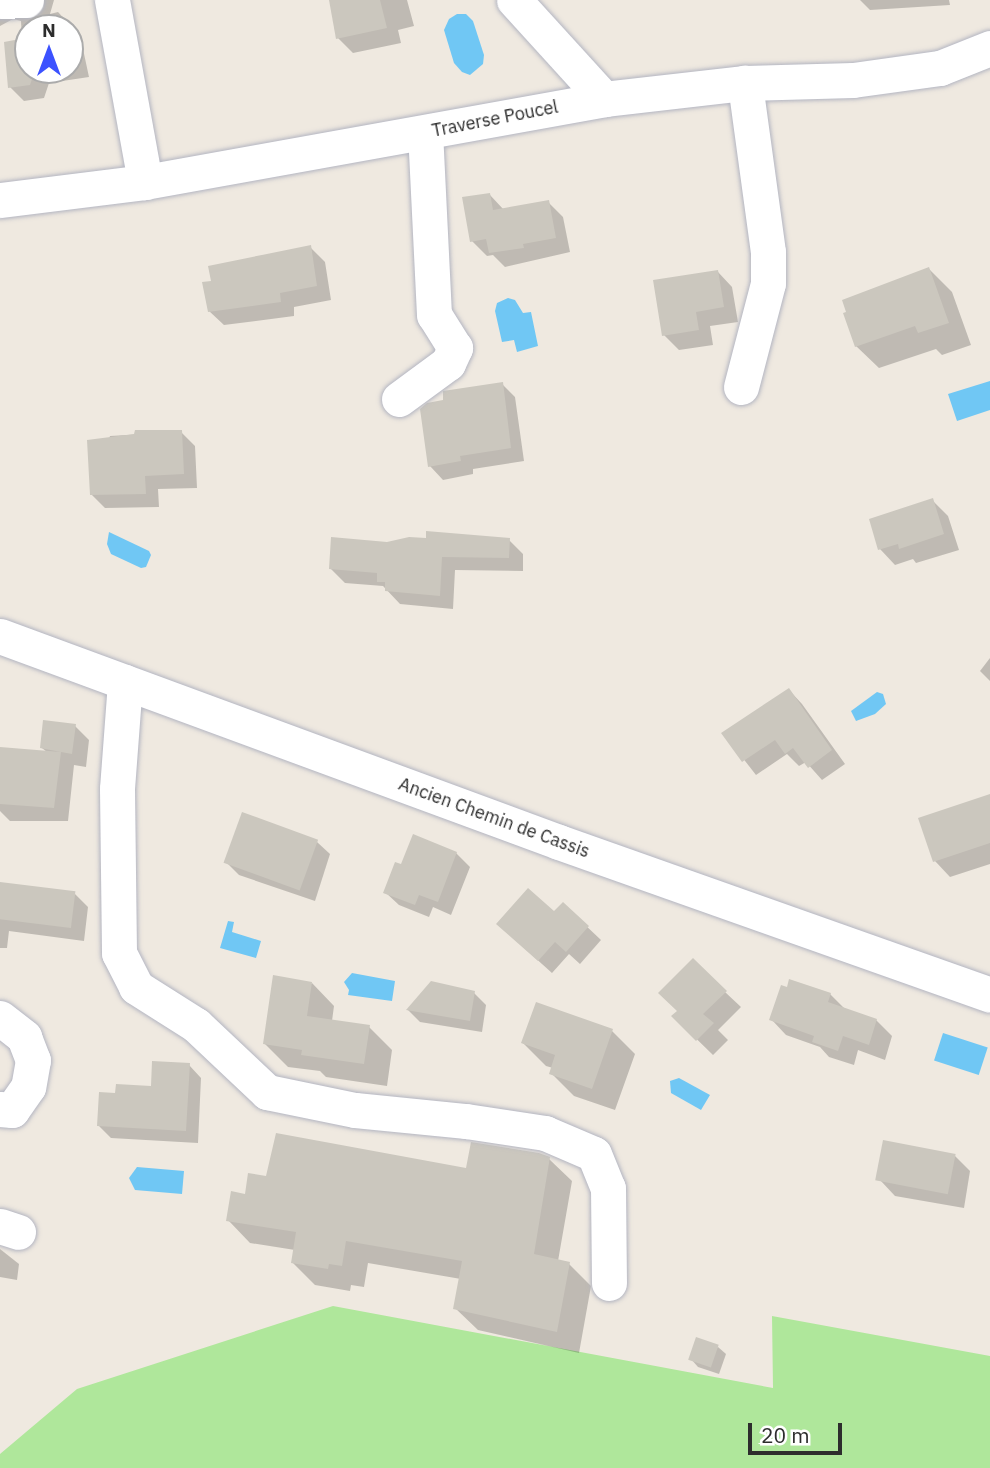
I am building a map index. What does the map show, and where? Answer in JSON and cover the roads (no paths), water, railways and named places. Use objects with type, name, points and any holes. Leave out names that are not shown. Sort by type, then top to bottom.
[{"type":"street","points":[[0,1],[26,0]]},
{"type":"street","points":[[112,0],[145,182]]},
{"type":"street","points":[[514,0],[604,99]]},
{"type":"street","name":"Traverse Poucel","points":[[0,201],[145,182],[604,99],[745,83],[866,79],[940,68],[990,48]]},
{"type":"street","points":[[741,387],[768,283],[768,252],[745,83]]},
{"type":"street","points":[[399,399],[448,363],[455,348],[435,315],[425,133]]},
{"type":"street","name":"Ancien Chemin de Cassis","points":[[0,636],[559,842],[990,995]]},
{"type":"street","points":[[125,682],[117,789],[119,953],[136,987],[196,1025],[267,1093],[355,1110],[466,1121],[545,1133],[594,1154],[608,1188],[609,1283]]},
{"type":"street","points":[[0,1018],[24,1037],[33,1060],[27,1087],[12,1110],[0,1109]]},
{"type":"water","points":[[457,14],[466,14],[473,21],[484,55],[483,64],[470,75],[462,72],[454,63],[444,30],[449,19]]},
{"type":"water","points":[[508,298],[515,300],[523,313],[531,312],[538,346],[517,352],[514,340],[502,342],[495,311],[497,303]]},
{"type":"water","points":[[990,381],[990,410],[957,421],[948,394]]},
{"type":"water","points":[[109,532],[149,551],[151,555],[146,567],[141,568],[111,554],[107,544]]},
{"type":"water","points":[[877,692],[883,694],[886,704],[875,714],[856,721],[851,711]]},
{"type":"water","points":[[228,921],[234,922],[232,932],[261,941],[256,958],[220,948]]},
{"type":"water","points":[[352,973],[395,981],[392,1001],[348,995],[349,990],[344,982]]},
{"type":"water","points":[[943,1033],[988,1048],[979,1075],[934,1061]]},
{"type":"water","points":[[679,1078],[710,1095],[701,1110],[671,1093],[670,1081]]},
{"type":"water","points":[[137,1167],[184,1171],[182,1194],[135,1190],[129,1178]]}]
